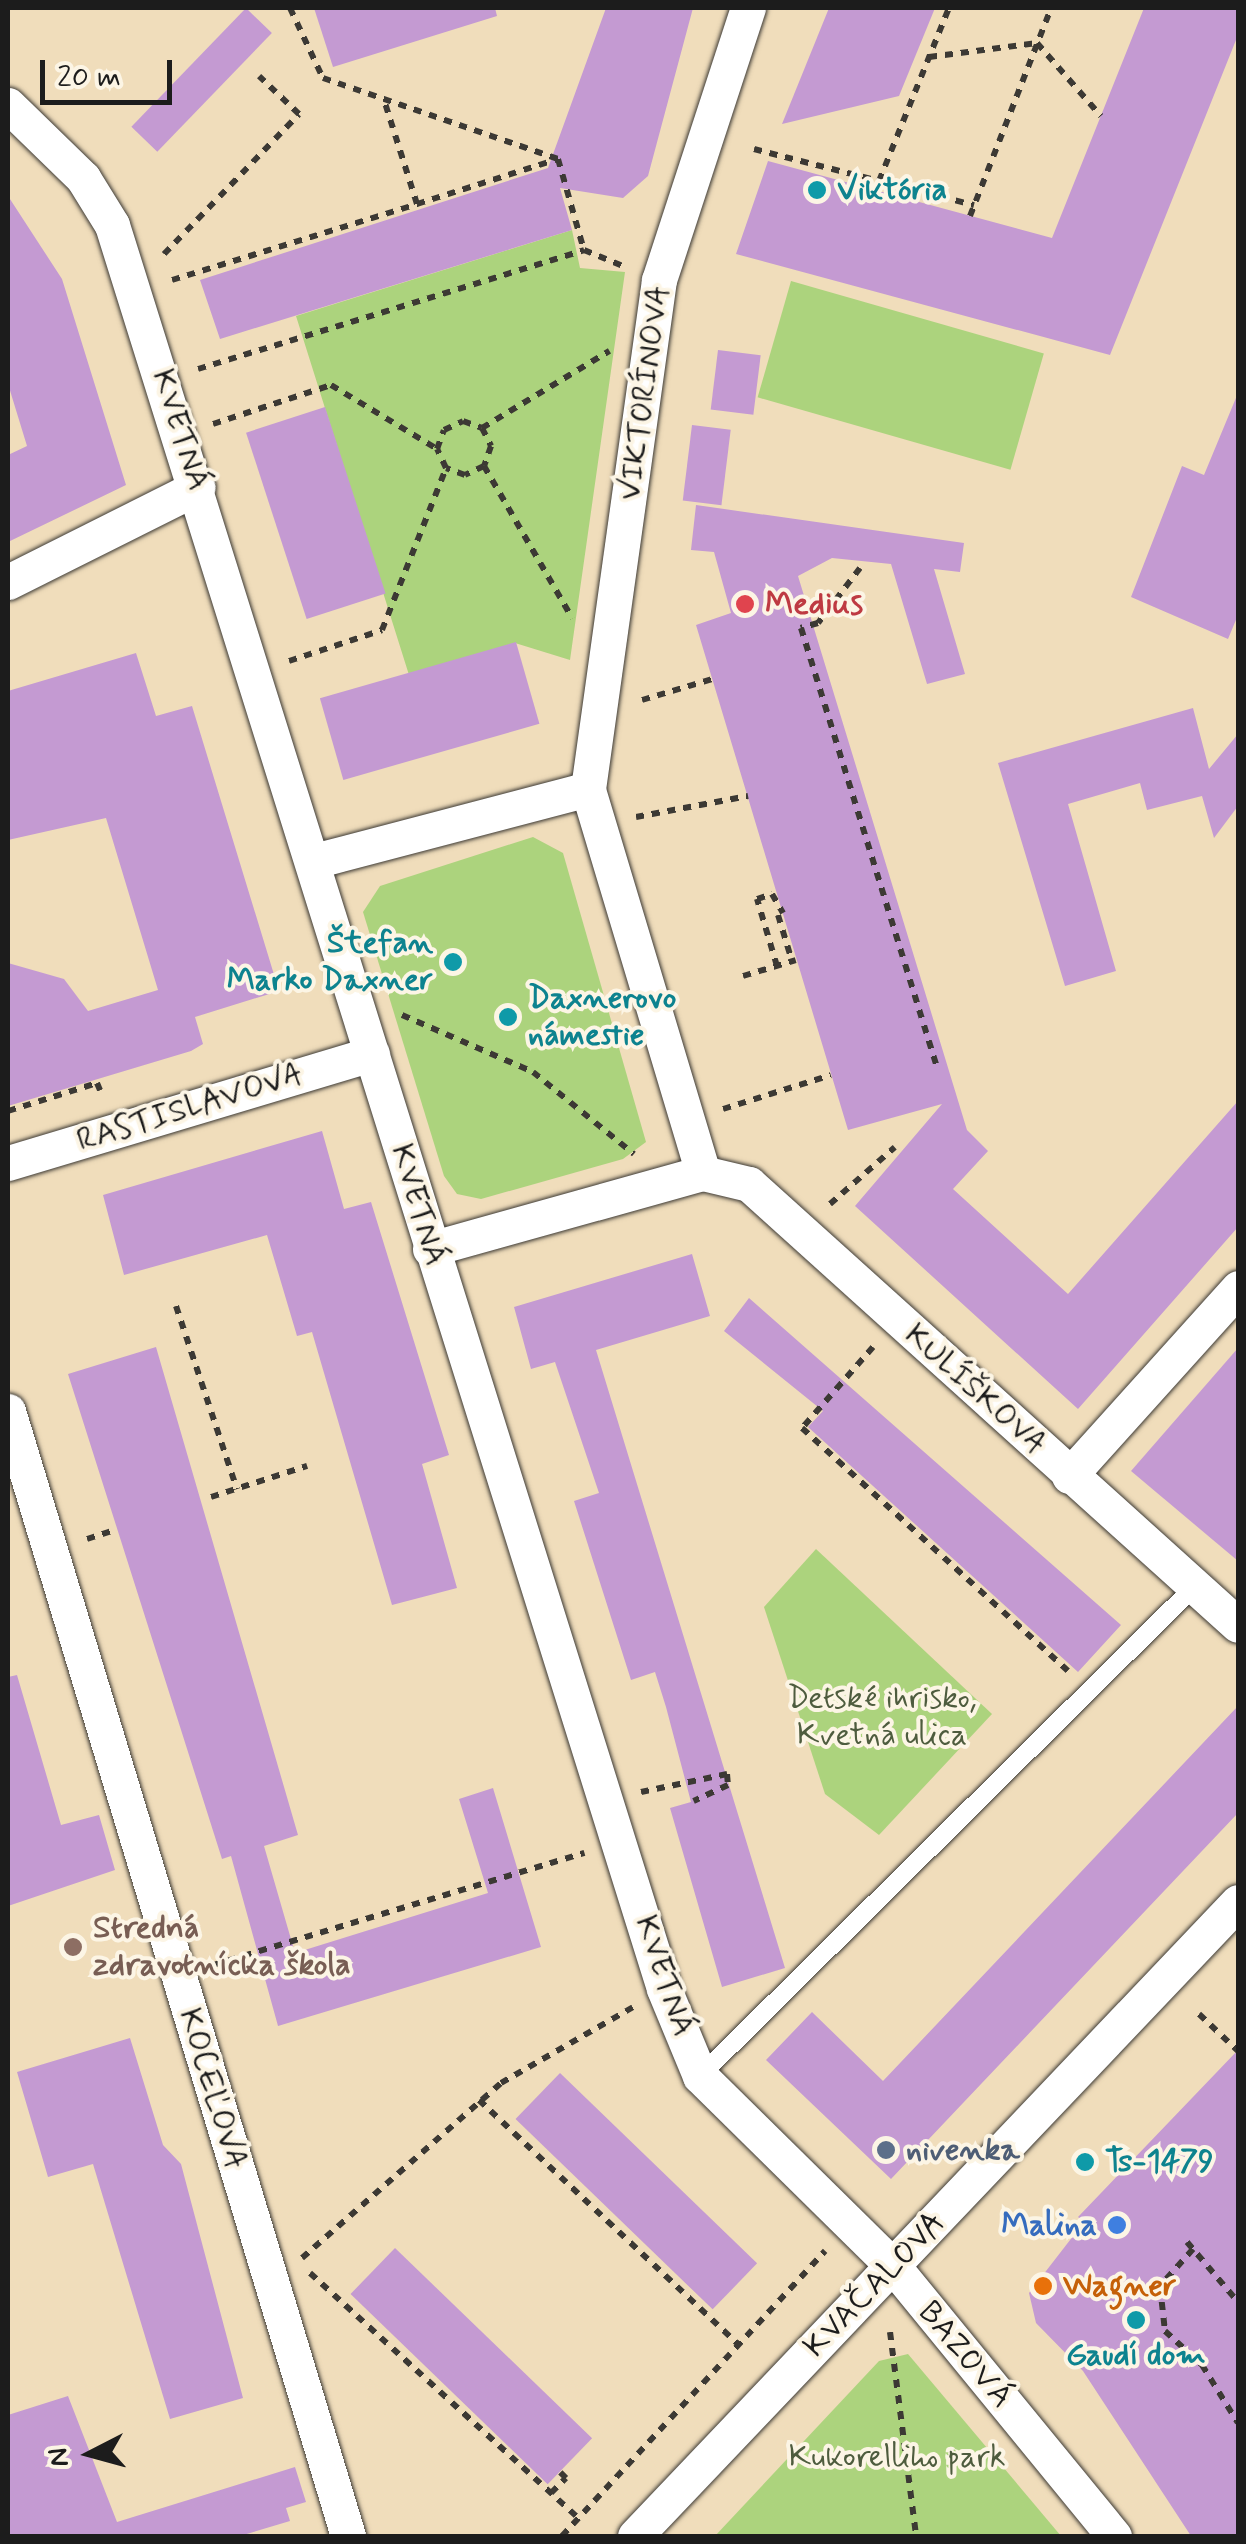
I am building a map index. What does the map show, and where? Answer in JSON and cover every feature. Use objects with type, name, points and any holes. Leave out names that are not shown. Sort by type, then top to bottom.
[{"type":"street","name":"VIKTORÍNOVA","points":[[588,789],[659,280],[748,8]]},
{"type":"street","name":"KVETNÁ","points":[[8,105],[98,198],[164,380],[430,1248],[664,1989],[700,2076],[892,2266]]},
{"type":"street","points":[[8,582],[198,487]]},
{"type":"street","points":[[314,862],[588,789],[703,1172],[430,1248]]},
{"type":"street","name":"RASTISLAVOVA","points":[[8,1163],[372,1054]]},
{"type":"street","name":"KULÍŠKOVA","points":[[703,1172],[748,1184],[1238,1625]]},
{"type":"street","points":[[1069,1476],[1238,1288]]},
{"type":"street","name":"KOCEĽOVA","points":[[8,1411],[348,2536]]},
{"type":"street","name":"KVAČALOVA","points":[[635,2536],[1238,1902]]},
{"type":"street","name":"BAZOVÁ","points":[[892,2266],[1114,2536]]},
{"type":"lane","points":[[700,2076],[1195,1586]]},
{"type":"path","points":[[290,8],[323,78],[558,159]]},
{"type":"path","points":[[879,181],[949,8]]},
{"type":"path","points":[[970,216],[1051,8]]},
{"type":"path","points":[[929,56],[1037,43]]},
{"type":"path","points":[[1037,43],[1100,116]]},
{"type":"path","points":[[164,254],[299,114],[259,76]]},
{"type":"path","points":[[384,102],[417,204]]},
{"type":"path","points":[[754,150],[974,205]]},
{"type":"path","points":[[172,280],[558,159]]},
{"type":"path","points":[[558,159],[584,250]]},
{"type":"path","points":[[164,380],[584,250],[659,280]]},
{"type":"path","points":[[482,428],[652,326]]},
{"type":"path","points":[[180,433],[332,385],[437,449],[446,468],[466,475],[484,466],[491,446],[482,428],[463,421],[444,430],[437,449]]},
{"type":"path","points":[[484,466],[606,675]]},
{"type":"path","points":[[255,672],[382,630],[446,468]]},
{"type":"path","points":[[860,568],[818,622],[801,628],[936,1066]]},
{"type":"path","points":[[642,700],[712,679]]},
{"type":"path","points":[[624,820],[748,796]]},
{"type":"path","points":[[743,976],[777,966],[794,960],[772,894],[757,899],[777,966]]},
{"type":"path","points":[[382,1008],[534,1072],[642,1160]]},
{"type":"path","points":[[724,1108],[831,1075]]},
{"type":"path","points":[[8,1111],[97,1084],[100,1090]]},
{"type":"path","points":[[830,1204],[895,1148]]},
{"type":"path","points":[[176,1306],[237,1489]]},
{"type":"path","points":[[877,1343],[802,1428],[1089,1690]]},
{"type":"path","points":[[211,1497],[306,1466]]},
{"type":"path","points":[[76,1543],[114,1530]]},
{"type":"path","points":[[630,1795],[726,1774],[728,1785],[694,1801]]},
{"type":"path","points":[[207,1968],[590,1851]]},
{"type":"path","points":[[578,2518],[297,2262],[479,2100],[664,1989]]},
{"type":"path","points":[[1199,2014],[1238,2051]]},
{"type":"path","points":[[479,2100],[739,2345]]},
{"type":"path","points":[[562,2536],[850,2224]]},
{"type":"path","points":[[1187,2242],[1238,2302]]},
{"type":"path","points":[[1193,2249],[1160,2286],[1164,2331],[1202,2365],[1238,2423]]},
{"type":"path","points":[[890,2332],[916,2536]]},
{"type":"path","points":[[551,2493],[566,2478],[560,2472]]},
{"type":"green space","points":[[572,230],[580,268],[625,272],[570,660],[515,643],[409,675],[296,316]]},
{"type":"green space","points":[[791,281],[1044,353],[1010,470],[758,397]]},
{"type":"green space","points":[[533,837],[563,853],[646,1142],[623,1159],[481,1199],[457,1194],[444,1176],[363,912],[380,886]]},
{"type":"green space","name":"Detské ihrisko, Kvetná ulica","points":[[816,1549],[992,1714],[879,1835],[825,1794],[764,1607]]},
{"type":"green space","name":"Kukorelliho park","points":[[908,2354],[1061,2536],[715,2536],[879,2361]]},
{"type":"building","points":[[246,8],[272,33],[157,152],[131,127]]},
{"type":"building","points":[[314,8],[495,8],[497,16],[333,67]]},
{"type":"building","points":[[606,8],[693,8],[648,176],[623,198],[560,188],[572,230],[220,339],[200,280],[548,168]]},
{"type":"building","name":"Viktória","points":[[829,8],[935,8],[899,96],[782,124]]},
{"type":"building","name":"Viktória","points":[[1144,8],[1238,8],[1238,35],[1110,355],[736,254],[768,161],[1052,238]]},
{"type":"building","points":[[8,196],[62,279],[126,485],[8,542],[8,455],[27,446],[8,384]]},
{"type":"building","points":[[718,350],[761,355],[753,415],[711,410]]},
{"type":"building","points":[[1238,393],[1238,615],[1228,639],[1131,597],[1182,466],[1204,475]]},
{"type":"building","points":[[325,407],[386,593],[307,619],[246,433]]},
{"type":"building","points":[[692,425],[731,430],[721,505],[683,500]]},
{"type":"building","points":[[696,505],[964,543],[960,572],[934,569],[965,674],[927,684],[891,564],[832,558],[798,576],[967,1130],[988,1151],[953,1189],[1068,1294],[1238,1101],[1238,1227],[1078,1409],[855,1206],[942,1104],[848,1130],[696,625],[731,613],[714,552],[691,550]]},
{"type":"building","points":[[516,642],[539,724],[343,780],[320,698]]},
{"type":"building","points":[[136,653],[156,716],[192,706],[279,991],[195,1017],[203,1044],[191,1051],[8,1106],[8,963],[64,979],[88,1011],[158,990],[106,818],[8,840],[8,691]]},
{"type":"building","points":[[1193,708],[1209,769],[1238,734],[1238,806],[1214,838],[1202,796],[1147,810],[1140,783],[1068,804],[1116,971],[1065,986],[998,763]]},
{"type":"building","points":[[322,1131],[344,1209],[371,1202],[449,1455],[422,1464],[457,1588],[392,1605],[312,1332],[297,1336],[267,1235],[124,1275],[103,1195]]},
{"type":"building","points":[[692,1254],[710,1316],[596,1350],[785,1968],[722,1987],[670,1808],[691,1802],[666,1707],[655,1672],[631,1680],[574,1501],[599,1493],[555,1362],[531,1369],[514,1307]]},
{"type":"building","points":[[749,1298],[1121,1625],[1078,1672],[808,1427],[823,1411],[724,1331]]},
{"type":"building","points":[[156,1347],[298,1835],[264,1846],[295,1953],[488,1893],[459,1799],[493,1788],[541,1947],[278,2026],[231,1856],[222,1859],[68,1374]]},
{"type":"building","points":[[1238,1348],[1238,1561],[1131,1471]]},
{"type":"building","points":[[17,1675],[61,1825],[99,1815],[115,1870],[8,1906],[8,1677]]},
{"type":"building","points":[[1238,1706],[1238,1813],[891,2179],[766,2060],[812,2012],[883,2081]]},
{"type":"building","points":[[130,2038],[163,2145],[181,2164],[243,2398],[170,2419],[93,2164],[48,2177],[17,2072]]},
{"type":"building","name":"Gaudí dom","points":[[1238,2050],[1238,2536],[1191,2536],[1083,2371],[1036,2323],[1029,2293],[1084,2222],[1078,2217]]},
{"type":"building","points":[[560,2073],[757,2263],[713,2309],[516,2119]]},
{"type":"building","points":[[395,2248],[592,2438],[548,2484],[351,2294]]},
{"type":"building","points":[[68,2396],[117,2522],[295,2467],[306,2502],[286,2508],[290,2521],[240,2536],[8,2536],[8,2415]]},
{"type":"place","name":"Viktória","points":[[817,190]]},
{"type":"place","name":"Medius","points":[[745,604]]},
{"type":"place","name":"Štefan Marko Daxner","points":[[453,962]]},
{"type":"place","name":"Daxnerovo námestie","points":[[508,1017]]},
{"type":"place","name":"Stredná zdravotnícka škola","points":[[73,1947]]},
{"type":"place","name":"nivenka","points":[[886,2150]]},
{"type":"place","name":"Ts-1479","points":[[1085,2162]]},
{"type":"place","name":"Malina","points":[[1117,2225]]},
{"type":"place","name":"Wagner","points":[[1043,2286]]},
{"type":"place","name":"Gaudí dom","points":[[1136,2320]]}]
